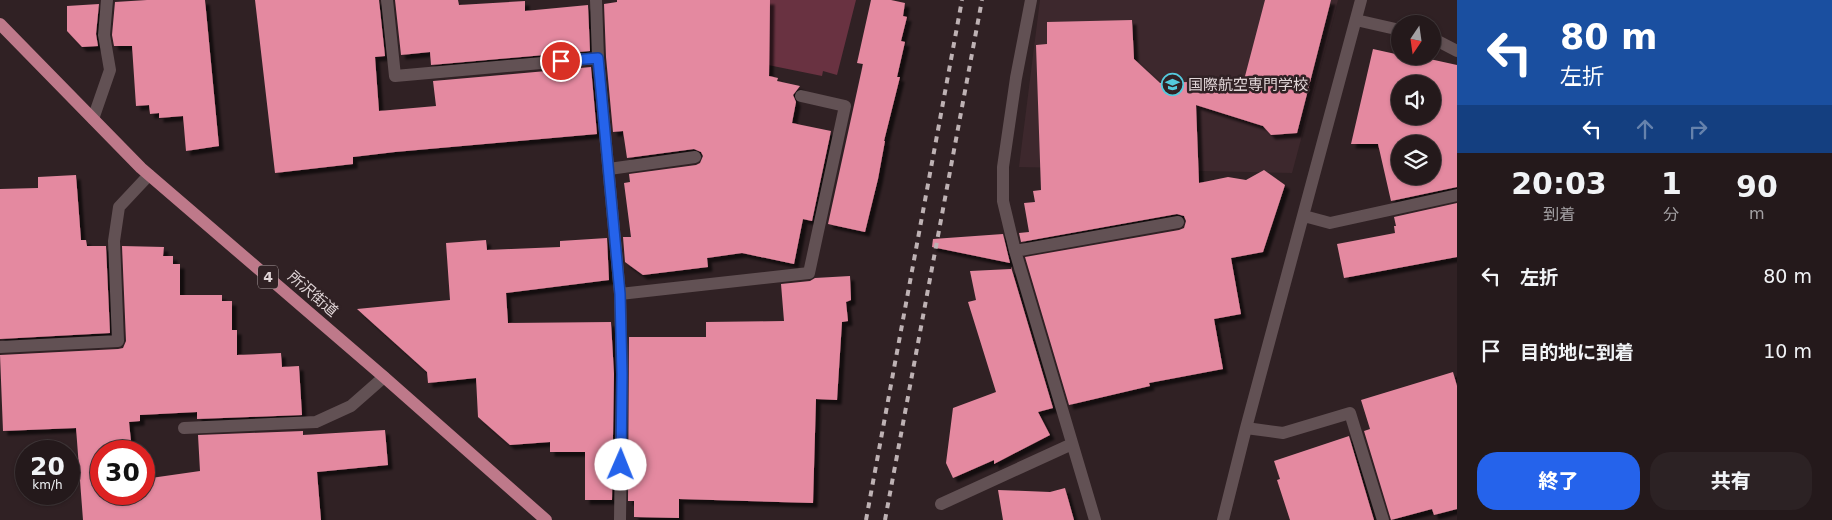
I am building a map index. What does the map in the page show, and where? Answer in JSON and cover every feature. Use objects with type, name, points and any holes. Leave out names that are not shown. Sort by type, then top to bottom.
[{"type":"main road","name":"所沢街道","points":[[0,24],[149,175],[384,377],[546,520]]},
{"type":"street","points":[[93,119],[110,70],[104,35],[107,0]]},
{"type":"street","points":[[387,0],[396,76],[598,58]]},
{"type":"street","points":[[596,0],[598,58],[620,294],[622,374],[620,520]]},
{"type":"street","points":[[1031,0],[1016,78],[1003,167],[1004,201],[1015,251],[1095,520]]},
{"type":"street","points":[[1223,520],[1361,0]]},
{"type":"street","points":[[1356,20],[1391,28]]},
{"type":"street","points":[[1441,43],[1457,51]]},
{"type":"street","points":[[620,294],[809,273],[845,106],[801,96]]},
{"type":"street","points":[[608,169],[695,157]]},
{"type":"street","points":[[0,347],[118,341],[114,241],[119,207],[149,175]]},
{"type":"street","points":[[1304,216],[1330,223],[1457,195]]},
{"type":"street","points":[[1015,251],[1178,222]]},
{"type":"street","points":[[184,428],[316,422],[350,406],[384,377]]},
{"type":"street","points":[[1246,428],[1283,433],[1350,413],[1383,520]]},
{"type":"street","points":[[940,504],[1072,444]]},
{"type":"shaded area","points":[[770,0],[856,0],[837,75],[823,71],[822,76],[748,61]]},
{"type":"shaded area","name":"国際航空専門学校","points":[[1040,0],[1338,0],[1292,173],[1019,167]]},
{"type":"building","points":[[205,0],[219,146],[186,151],[183,116],[159,118],[159,113],[150,114],[149,105],[136,106],[132,46],[114,46],[112,35],[115,2]]},
{"type":"building","points":[[255,0],[379,0],[385,56],[375,57],[379,111],[436,106],[433,81],[591,67],[597,134],[353,157],[353,164],[275,173]]},
{"type":"building","points":[[395,0],[458,0],[459,5],[525,1],[525,11],[588,5],[590,51],[431,65],[430,52],[401,55]]},
{"type":"building","points":[[617,0],[770,0],[769,76],[778,78],[777,81],[800,86],[793,95],[796,102],[792,123],[831,131],[812,221],[803,219],[794,264],[742,253],[707,258],[708,267],[643,275],[625,262],[623,237],[631,237],[624,183],[630,182],[629,174],[696,165],[700,163],[703,156],[701,152],[694,149],[627,158],[623,131],[613,132],[606,57],[604,4],[617,2]]},
{"type":"building","points":[[871,0],[891,0],[905,3],[903,16],[907,17],[901,41],[905,42],[897,77],[900,77],[884,141],[878,179],[865,232],[828,224],[863,64],[857,63]]},
{"type":"building","points":[[1265,0],[1331,0],[1297,133],[1271,135],[1263,126],[1196,105],[1199,183],[1228,177],[1246,180],[1264,170],[1285,185],[1263,252],[1231,258],[1241,314],[1214,319],[1223,369],[1149,383],[1150,386],[1069,405],[1025,257],[1179,230],[1184,228],[1186,221],[1184,216],[1177,214],[1021,242],[1019,233],[1029,232],[1024,203],[1035,202],[1033,191],[1041,190],[1036,45],[1047,44],[1047,22],[1132,20],[1134,59],[1160,83],[1244,80]]},
{"type":"building","points":[[99,4],[96,34],[98,46],[82,47],[67,31],[67,6]]},
{"type":"building","points":[[1373,49],[1391,53],[1391,65],[1441,65],[1441,61],[1457,65],[1457,187],[1391,201],[1378,144],[1351,144]]},
{"type":"building","points":[[76,175],[81,240],[86,240],[87,246],[106,246],[110,333],[0,339],[0,189],[38,188],[38,177]]},
{"type":"building","points":[[1457,203],[1457,257],[1344,278],[1337,244],[1395,233],[1394,217]]},
{"type":"building","points":[[1003,234],[1010,263],[932,247],[933,239]]},
{"type":"building","points":[[607,238],[609,280],[506,293],[508,323],[611,322],[614,374],[612,500],[585,500],[585,452],[550,452],[550,442],[510,445],[478,417],[476,378],[428,383],[427,372],[357,309],[450,300],[446,243],[486,240],[487,250],[560,247],[560,241]]},
{"type":"building","points":[[122,246],[164,247],[163,256],[173,256],[173,264],[180,264],[180,295],[222,295],[222,301],[232,301],[232,330],[237,330],[237,355],[281,353],[282,367],[299,366],[302,415],[197,419],[197,412],[140,415],[140,421],[129,422],[131,440],[90,440],[90,505],[155,505],[155,477],[200,471],[198,435],[303,431],[303,435],[385,430],[388,465],[317,472],[321,520],[83,520],[80,481],[80,440],[77,440],[76,428],[3,431],[0,355],[118,349],[123,348],[126,341]]},
{"type":"building","points":[[1011,267],[1053,408],[1038,412],[1050,435],[994,464],[994,460],[953,478],[946,463],[953,408],[996,392],[968,302],[976,300],[970,271],[1011,269]]},
{"type":"building","points":[[850,276],[851,300],[846,302],[848,321],[842,322],[837,400],[816,399],[813,503],[679,499],[679,518],[634,517],[634,501],[628,501],[629,337],[706,337],[706,322],[784,321],[781,284],[810,281],[815,278]]},
{"type":"building","points":[[1453,372],[1457,386],[1457,509],[1434,515],[1432,509],[1391,520],[1364,431],[1370,429],[1361,400]]},
{"type":"building","points":[[1349,436],[1374,520],[1290,520],[1277,480],[1280,479],[1274,461]]},
{"type":"building","points":[[1065,488],[1074,520],[1003,520],[998,490],[1050,492]]},
{"type":"railway","points":[[866,520],[962,0]]},
{"type":"railway","points":[[885,520],[982,0]]},
{"type":"place","name":"国際航空専門学校","points":[[1172,85]]},
{"type":"route","points":[[561,61],[598,58],[620,294],[622,374],[621,465]]}]
